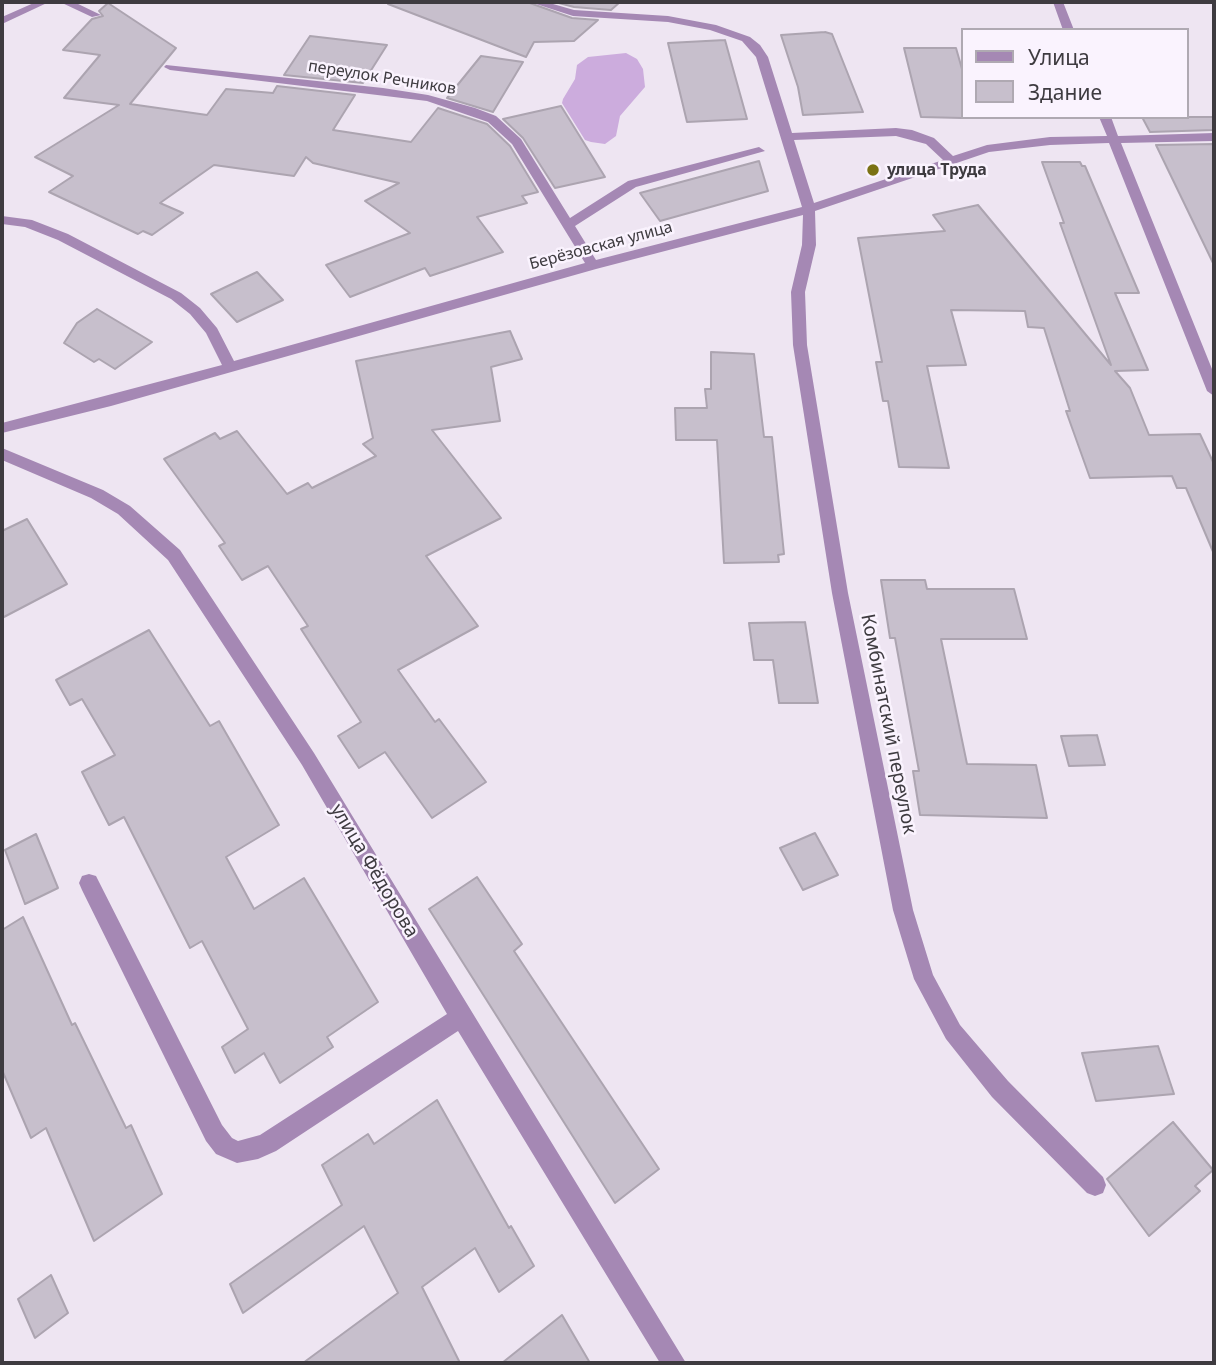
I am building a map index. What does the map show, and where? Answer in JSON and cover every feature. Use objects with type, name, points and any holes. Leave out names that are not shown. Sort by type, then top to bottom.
[{"type":"street","points":[[2,21],[44,2]]},
{"type":"street","points":[[65,2],[96,15]]},
{"type":"street","name":"Комбинатский переулок","points":[[535,2],[573,13],[667,19],[735,33],[756,47],[762,57],[809,209],[809,245],[798,292],[800,345],[840,593],[903,910],[925,979],[953,1032],[1000,1089],[1095,1185]]},
{"type":"street","points":[[1058,2],[1068,28]]},
{"type":"street","name":"переулок Речников","points":[[170,67],[383,91],[440,101],[492,119],[517,142],[593,265]]},
{"type":"street","points":[[1106,119],[1214,391]]},
{"type":"street","points":[[785,138],[896,132],[912,134],[930,141],[950,160]]},
{"type":"street","name":"Берёзовская улица","points":[[2,428],[111,401],[593,265],[809,209],[950,160],[1013,144],[1214,137]]},
{"type":"street","points":[[568,225],[632,184],[759,151]]},
{"type":"street","points":[[2,220],[27,223],[63,237],[176,296],[195,311],[212,331],[230,367]]},
{"type":"street","name":"улица Фёдорова","points":[[2,454],[97,494],[124,510],[174,555],[308,759],[461,1017],[674,1363]]},
{"type":"street","points":[[89,883],[214,1133],[224,1146],[237,1152],[250,1151],[268,1143],[461,1017]]},
{"type":"shaded area","points":[[626,53],[637,59],[643,69],[645,87],[620,116],[616,136],[605,144],[585,140],[562,103],[575,79],[577,65],[588,57]]},
{"type":"building","points":[[527,2],[572,18],[598,20],[574,41],[534,42],[526,57],[388,4]]},
{"type":"building","points":[[555,2],[620,2],[611,10],[574,7]]},
{"type":"building","points":[[108,3],[176,48],[130,104],[207,115],[226,89],[273,93],[277,86],[355,95],[333,130],[411,142],[438,108],[487,124],[510,146],[538,192],[522,196],[527,203],[477,217],[503,252],[430,276],[425,268],[350,297],[326,265],[410,233],[365,201],[399,183],[313,163],[306,157],[294,176],[214,165],[160,203],[183,213],[152,235],[143,231],[138,234],[49,192],[73,176],[35,157],[119,105],[64,98],[100,55],[63,50],[92,19],[103,16],[99,11]]},
{"type":"building","points":[[825,32],[832,34],[863,112],[803,115],[798,87],[781,35]]},
{"type":"building","points":[[310,36],[387,45],[363,83],[284,75]]},
{"type":"building","points":[[725,40],[747,119],[687,122],[668,43]]},
{"type":"building","points":[[904,48],[956,48],[960,62],[960,118],[921,117]]},
{"type":"building","points":[[481,56],[523,62],[493,112],[447,98]]},
{"type":"building","points":[[561,106],[605,177],[555,188],[523,138],[503,119]]},
{"type":"building","points":[[1214,117],[1214,130],[1150,132],[1143,119]]},
{"type":"building","points":[[1214,144],[1214,265],[1156,145]]},
{"type":"building","points":[[759,161],[768,191],[660,221],[640,193]]},
{"type":"building","points":[[1042,162],[1080,162],[1085,166],[1139,293],[1115,293],[1148,370],[1115,371],[1130,388],[1149,435],[1200,434],[1214,464],[1214,554],[1186,488],[1177,488],[1172,476],[1090,478],[1066,411],[1070,411],[1044,328],[1028,327],[1025,311],[951,310],[966,365],[927,366],[949,468],[899,467],[888,401],[883,401],[876,362],[882,362],[858,238],[945,231],[933,215],[978,205],[1111,365],[1060,223],[1064,223]]},
{"type":"building","points":[[257,272],[283,300],[237,322],[211,294]]},
{"type":"building","points":[[97,309],[152,342],[115,369],[99,359],[94,362],[64,343],[77,323]]},
{"type":"building","points":[[510,331],[522,359],[491,367],[500,421],[432,430],[501,518],[426,556],[478,626],[398,670],[435,722],[439,719],[486,782],[432,818],[385,752],[359,768],[338,736],[361,722],[301,629],[308,626],[268,566],[242,580],[219,546],[225,543],[164,459],[215,433],[220,439],[237,431],[287,494],[308,483],[312,488],[376,456],[363,444],[373,438],[356,361]]},
{"type":"building","points":[[711,352],[754,354],[764,437],[772,437],[784,554],[778,555],[779,562],[724,563],[717,440],[676,440],[675,408],[707,408],[705,389],[711,389]]},
{"type":"building","points":[[27,519],[67,584],[2,618],[2,531]]},
{"type":"building","points":[[881,580],[925,580],[927,589],[1014,589],[1027,639],[941,639],[967,764],[1036,765],[1047,818],[920,815],[913,771],[919,771],[895,638],[890,638]]},
{"type":"building","points":[[805,622],[818,703],[779,703],[773,660],[754,660],[749,623]]},
{"type":"building","points":[[149,630],[210,726],[219,721],[279,825],[226,857],[254,909],[304,878],[378,1002],[327,1037],[333,1047],[280,1083],[264,1053],[235,1073],[222,1047],[248,1029],[202,941],[190,948],[124,817],[109,825],[82,772],[115,755],[82,699],[70,705],[56,680]]},
{"type":"building","points":[[1097,735],[1105,765],[1069,766],[1061,736]]},
{"type":"building","points":[[815,833],[838,875],[803,890],[780,848]]},
{"type":"building","points":[[36,834],[58,888],[25,904],[5,850]]},
{"type":"building","points":[[477,877],[522,944],[514,951],[659,1169],[615,1203],[429,909]]},
{"type":"building","points":[[23,917],[72,1025],[75,1023],[126,1128],[131,1125],[162,1194],[94,1241],[46,1128],[31,1138],[2,1070],[2,930]]},
{"type":"building","points":[[1158,1046],[1174,1094],[1096,1101],[1082,1053]]},
{"type":"building","points":[[437,1100],[509,1228],[511,1226],[534,1266],[499,1292],[475,1248],[422,1287],[460,1363],[303,1363],[398,1293],[364,1226],[243,1313],[230,1284],[342,1205],[322,1165],[368,1134],[374,1144]]},
{"type":"building","points":[[1173,1122],[1213,1170],[1195,1186],[1200,1191],[1149,1236],[1107,1179]]},
{"type":"building","points":[[51,1275],[68,1313],[35,1338],[18,1299]]},
{"type":"building","points":[[562,1315],[590,1363],[502,1363]]},
{"type":"place","name":"улица Труда","points":[[873,170]]}]
